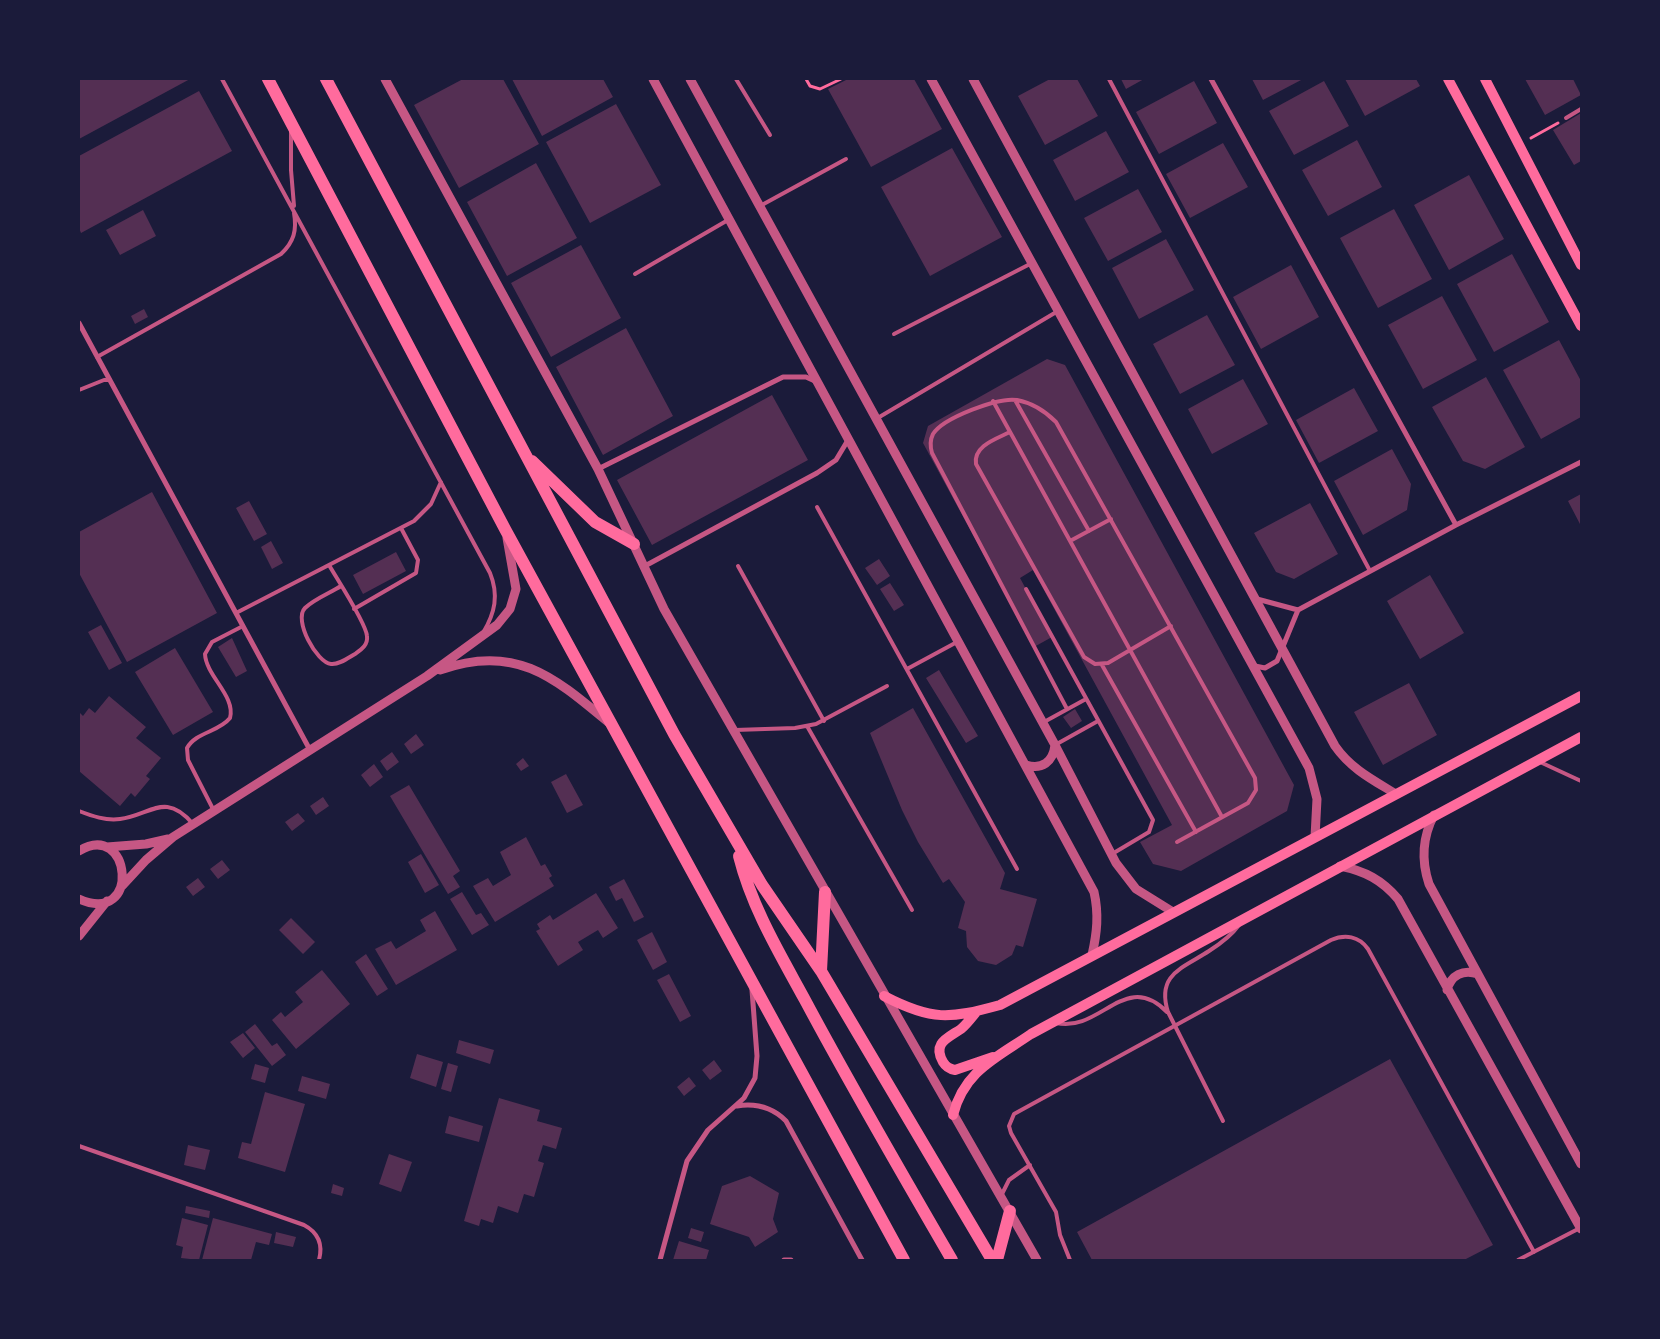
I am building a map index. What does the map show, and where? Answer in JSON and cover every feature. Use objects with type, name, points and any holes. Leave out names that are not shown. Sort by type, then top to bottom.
[{"type":"main road","points":[[268,79],[505,528],[617,730],[904,1260]]},
{"type":"main road","points":[[326,79],[523,453],[674,734],[762,886],[821,971],[992,1260]]},
{"type":"main road","points":[[1448,79],[1581,326]]},
{"type":"main road","points":[[1486,79],[1581,265]]},
{"type":"main road","points":[[523,453],[595,522],[634,544]]},
{"type":"main road","points":[[884,996],[911,1010],[944,1017],[977,1012],[1000,1005],[1581,696]]},
{"type":"main road","points":[[953,1116],[964,1085],[973,1075],[1051,1022],[1581,737]]},
{"type":"main road","points":[[736,842],[750,891],[760,915],[832,1051],[952,1260]]},
{"type":"main road","points":[[821,971],[825,892]]},
{"type":"main road","points":[[977,1012],[961,1029],[943,1040],[939,1050],[942,1061],[949,1069],[962,1069],[999,1056]]},
{"type":"main road","points":[[997,1260],[1010,1212]]},
{"type":"street","points":[[385,79],[598,469],[664,609],[884,996],[1037,1260]]},
{"type":"street","points":[[653,79],[1094,892],[1098,910],[1092,955]]},
{"type":"street","points":[[931,79],[1302,753],[1315,783],[1317,799],[1315,837]]},
{"type":"street","points":[[973,79],[1344,758],[1357,770],[1396,794]]},
{"type":"street","points":[[1211,79],[1456,525]]},
{"type":"street","points":[[693,80],[1125,877],[1136,889],[1173,912]]},
{"type":"street","points":[[79,323],[310,750]]},
{"type":"street","points":[[598,469],[783,377],[806,377],[817,382]]},
{"type":"street","points":[[643,567],[817,473],[836,460],[848,439]]},
{"type":"street","points":[[1252,665],[1265,668],[1272,666],[1281,656],[1298,610],[1456,525],[1580,462]]},
{"type":"street","points":[[79,936],[108,900],[146,860],[173,837],[427,676],[505,618],[514,600],[515,578],[505,528]]},
{"type":"street","points":[[1257,599],[1298,610]]},
{"type":"street","points":[[427,676],[442,669],[475,662],[492,661],[520,665],[560,682],[617,730]]},
{"type":"street","points":[[1026,765],[1032,767],[1046,764],[1051,759],[1055,745]]},
{"type":"street","points":[[1435,814],[1429,825],[1424,849],[1429,884],[1581,1164]]},
{"type":"street","points":[[81,849],[146,844],[173,837]]},
{"type":"street","points":[[104,847],[119,859],[123,868],[122,886]]},
{"type":"street","points":[[1340,866],[1356,869],[1371,875],[1391,892],[1581,1228]]},
{"type":"street","points":[[79,899],[98,904],[108,900]]},
{"type":"street","points":[[1447,990],[1449,983],[1458,974],[1465,971],[1478,974]]},
{"type":"street","points":[[660,1260],[688,1160],[708,1130],[736,1106],[750,1089],[757,1068],[752,982]]},
{"type":"street","points":[[736,1106],[763,1106],[786,1121],[862,1260]]},
{"type":"street","points":[[784,1260],[791,1260]]},
{"type":"lane","points":[[222,79],[493,580],[495,605],[490,620],[479,638]]},
{"type":"lane","points":[[736,79],[770,135]]},
{"type":"lane","points":[[1109,79],[1370,572]]},
{"type":"lane","points":[[1566,118],[1581,109]]},
{"type":"lane","points":[[97,357],[281,254],[287,248],[295,233],[291,170],[292,124]]},
{"type":"lane","points":[[760,206],[846,159]]},
{"type":"lane","points":[[635,274],[730,219]]},
{"type":"lane","points":[[894,334],[1032,263]]},
{"type":"lane","points":[[876,419],[1058,311]]},
{"type":"lane","points":[[79,390],[104,380],[110,380]]},
{"type":"lane","points":[[1015,400],[1089,531]]},
{"type":"lane","points":[[1067,709],[932,453],[931,439],[937,429],[993,401],[1015,400],[1038,407],[1056,422],[1255,778],[1256,790],[1251,799],[1177,842]]},
{"type":"lane","points":[[993,401],[1222,817]]},
{"type":"lane","points":[[1010,432],[981,448],[977,452],[976,464],[1080,650],[1090,662],[1102,665],[1171,626]]},
{"type":"lane","points":[[236,613],[401,528],[423,514],[431,504],[441,482]]},
{"type":"lane","points":[[817,508],[1017,869]]},
{"type":"lane","points":[[1070,541],[1111,519]]},
{"type":"lane","points":[[354,608],[412,576],[418,570],[418,560],[401,528]]},
{"type":"lane","points":[[329,565],[354,608],[366,632],[367,642],[361,650],[339,663],[328,664],[320,658],[301,625],[300,617],[305,608],[341,586]]},
{"type":"lane","points":[[738,566],[824,721]]},
{"type":"lane","points":[[1026,589],[1153,820],[1149,832],[1112,854]]},
{"type":"lane","points":[[214,811],[188,760],[187,748],[194,740],[222,725],[230,718],[231,708],[207,663],[205,654],[212,642],[243,626]]},
{"type":"lane","points":[[907,669],[957,642]]},
{"type":"lane","points":[[1102,665],[1196,832]]},
{"type":"lane","points":[[733,730],[807,726],[824,721],[887,686]]},
{"type":"lane","points":[[1042,723],[1086,699]]},
{"type":"lane","points":[[1055,745],[1098,721]]},
{"type":"lane","points":[[807,726],[912,910]]},
{"type":"lane","points":[[1538,761],[1581,780]]},
{"type":"lane","points":[[79,811],[99,818],[119,819],[130,817],[151,808],[164,807],[181,812],[194,824]]},
{"type":"lane","points":[[1223,1121],[1168,1012],[1164,994],[1170,978],[1181,967],[1222,942],[1247,916]]},
{"type":"lane","points":[[1070,1260],[1060,1235],[1056,1212],[1011,1132],[1009,1126],[1014,1114],[1331,940],[1345,936],[1364,943],[1534,1252]]},
{"type":"lane","points":[[1051,1022],[1077,1023],[1125,998],[1134,996],[1153,999],[1168,1012]]},
{"type":"lane","points":[[79,1146],[310,1228],[321,1243],[319,1260]]},
{"type":"lane","points":[[1001,1196],[1010,1180],[1030,1165]]},
{"type":"lane","points":[[1518,1260],[1581,1228]]},
{"type":"path","points":[[806,79],[810,86],[820,89],[841,79]]},
{"type":"path","points":[[1519,145],[1566,118]]},
{"type":"building","points":[[79,79],[190,79],[79,139]]},
{"type":"building","points":[[463,79],[503,79],[539,144],[459,188],[414,105]]},
{"type":"building","points":[[512,79],[603,79],[613,97],[542,136]]},
{"type":"building","points":[[848,79],[914,79],[942,129],[871,167],[828,89]]},
{"type":"building","points":[[1050,79],[1077,79],[1098,116],[1045,145],[1018,96]]},
{"type":"building","points":[[1121,79],[1144,79],[1126,89]]},
{"type":"building","points":[[1252,79],[1303,79],[1263,100]]},
{"type":"building","points":[[1345,79],[1416,79],[1420,86],[1365,116]]},
{"type":"building","points":[[1525,79],[1573,79],[1581,95],[1545,115]]},
{"type":"building","points":[[1194,81],[1217,123],[1159,154],[1136,112]]},
{"type":"building","points":[[1324,81],[1349,126],[1294,155],[1269,111]]},
{"type":"building","points":[[199,91],[232,151],[81,233],[79,228],[79,156]]},
{"type":"building","points":[[616,104],[661,185],[590,223],[546,142]]},
{"type":"building","points":[[1581,113],[1581,161],[1574,165],[1553,130]]},
{"type":"building","points":[[1106,131],[1129,172],[1075,201],[1053,160]]},
{"type":"building","points":[[1357,140],[1382,187],[1328,216],[1302,170]]},
{"type":"building","points":[[1223,143],[1248,187],[1190,218],[1166,174]]},
{"type":"building","points":[[952,148],[1002,237],[930,276],[881,187]]},
{"type":"building","points":[[536,163],[577,238],[507,276],[467,202]]},
{"type":"building","points":[[1469,175],[1504,239],[1449,270],[1414,205]]},
{"type":"building","points":[[1138,189],[1162,232],[1108,261],[1084,218]]},
{"type":"building","points":[[1394,209],[1432,279],[1378,308],[1340,238]]},
{"type":"building","points":[[143,210],[156,236],[120,255],[106,230]]},
{"type":"building","points":[[1166,239],[1194,290],[1139,319],[1112,268]]},
{"type":"building","points":[[581,245],[621,318],[551,357],[511,283]]},
{"type":"building","points":[[1512,254],[1549,322],[1494,352],[1457,284]]},
{"type":"building","points":[[1291,265],[1319,317],[1261,349],[1233,297]]},
{"type":"building","points":[[1442,296],[1477,360],[1423,389],[1388,325]]},
{"type":"building","points":[[144,309],[148,317],[135,324],[131,316]]},
{"type":"building","points":[[1207,315],[1235,365],[1180,394],[1153,344]]},
{"type":"building","points":[[626,328],[673,416],[603,455],[556,367]]},
{"type":"building","points":[[1559,340],[1581,381],[1581,417],[1541,439],[1503,370]]},
{"type":"building","points":[[1047,359],[1065,365],[1294,785],[1287,811],[1181,871],[1153,864],[1140,842],[1172,825],[1033,570],[1020,578],[1052,637],[1034,647],[923,443],[928,426]]},
{"type":"building","points":[[1486,377],[1525,447],[1485,469],[1463,461],[1432,407]]},
{"type":"building","points":[[1243,379],[1268,424],[1212,454],[1188,409]]},
{"type":"building","points":[[1354,388],[1378,431],[1319,463],[1296,420]]},
{"type":"building","points":[[772,395],[808,460],[652,545],[617,480]]},
{"type":"building","points":[[1392,449],[1411,484],[1407,510],[1363,535],[1334,481]]},
{"type":"building","points":[[152,492],[217,613],[127,662],[79,573],[79,532]]},
{"type":"building","points":[[1581,494],[1581,526],[1568,501]]},
{"type":"building","points":[[249,501],[267,534],[254,541],[236,508]]},
{"type":"building","points":[[1310,503],[1338,554],[1294,579],[1276,572],[1254,533]]},
{"type":"building","points":[[271,541],[283,563],[272,569],[261,547]]},
{"type":"building","points":[[396,552],[406,571],[363,594],[353,575]]},
{"type":"building","points":[[879,559],[890,576],[877,585],[865,568]]},
{"type":"building","points":[[1430,575],[1464,633],[1420,659],[1387,601]]},
{"type":"building","points":[[890,583],[904,605],[894,611],[880,589]]},
{"type":"building","points":[[101,625],[122,663],[109,670],[88,632]]},
{"type":"building","points":[[232,638],[247,671],[236,677],[218,647]]},
{"type":"building","points":[[175,648],[213,712],[173,735],[135,672]]},
{"type":"building","points":[[939,670],[978,736],[966,743],[926,678]]},
{"type":"building","points":[[1409,683],[1437,735],[1383,765],[1354,712]]},
{"type":"building","points":[[109,696],[146,727],[136,738],[161,758],[146,776],[150,779],[135,797],[131,793],[120,806],[79,771],[79,712],[83,716],[89,708],[95,713]]},
{"type":"building","points":[[913,708],[1005,873],[1000,889],[1037,899],[1023,947],[1016,945],[1012,955],[996,965],[978,961],[967,947],[966,931],[958,928],[965,902],[949,879],[943,883],[918,842],[902,810],[870,733]]},
{"type":"building","points":[[1075,709],[1082,721],[1071,728],[1063,717]]},
{"type":"building","points":[[416,734],[424,745],[411,754],[404,744]]},
{"type":"building","points":[[392,752],[399,762],[387,771],[380,761]]},
{"type":"building","points":[[523,758],[529,766],[521,771],[516,764]]},
{"type":"building","points":[[374,764],[383,777],[370,787],[361,775]]},
{"type":"building","points":[[566,774],[583,805],[567,813],[551,782]]},
{"type":"building","points":[[409,785],[460,871],[453,876],[460,887],[448,894],[390,796]]},
{"type":"building","points":[[323,797],[329,806],[316,815],[310,806]]},
{"type":"building","points":[[298,813],[305,821],[292,831],[285,822]]},
{"type":"building","points":[[526,837],[541,866],[545,864],[552,876],[549,878],[554,886],[495,922],[473,886],[488,878],[493,886],[511,875],[500,852]]},
{"type":"building","points":[[421,854],[439,885],[425,893],[408,862]]},
{"type":"building","points":[[222,860],[230,870],[218,879],[210,869]]},
{"type":"building","points":[[198,878],[205,887],[193,896],[186,887]]},
{"type":"building","points":[[624,879],[644,917],[634,922],[622,898],[616,901],[609,887]]},
{"type":"building","points":[[462,892],[476,915],[481,913],[489,925],[472,935],[450,899]]},
{"type":"building","points":[[596,893],[618,928],[603,938],[598,930],[578,942],[583,950],[558,966],[536,931],[540,929],[537,924],[550,915],[553,920]]},
{"type":"building","points":[[435,911],[457,950],[396,985],[375,949],[391,941],[396,949],[426,931],[420,920]]},
{"type":"building","points":[[291,918],[315,942],[303,954],[279,930]]},
{"type":"building","points":[[652,932],[667,962],[653,970],[637,940]]},
{"type":"building","points":[[366,954],[388,989],[377,996],[355,962]]},
{"type":"building","points":[[322,970],[350,1004],[296,1049],[272,1020],[281,1012],[285,1017],[303,1002],[295,992]]},
{"type":"building","points":[[669,974],[691,1016],[680,1022],[657,980]]},
{"type":"building","points":[[255,1024],[272,1046],[277,1043],[286,1055],[272,1066],[245,1032]]},
{"type":"building","points":[[243,1033],[255,1048],[243,1058],[230,1042]]},
{"type":"building","points":[[459,1040],[494,1050],[490,1064],[456,1053]]},
{"type":"building","points":[[417,1054],[443,1062],[436,1087],[410,1078]]},
{"type":"building","points":[[1390,1059],[1493,1245],[1464,1260],[1092,1260],[1077,1232]]},
{"type":"building","points":[[714,1060],[722,1071],[710,1080],[702,1070]]},
{"type":"building","points":[[448,1063],[458,1066],[451,1092],[441,1089]]},
{"type":"building","points":[[255,1064],[269,1068],[265,1083],[251,1079]]},
{"type":"building","points":[[302,1076],[330,1084],[326,1099],[298,1091]]},
{"type":"building","points":[[689,1077],[696,1086],[684,1096],[677,1087]]},
{"type":"building","points":[[265,1092],[305,1104],[285,1172],[238,1158],[242,1142],[251,1144]]},
{"type":"building","points":[[499,1098],[540,1110],[537,1121],[562,1128],[556,1149],[543,1145],[538,1161],[544,1163],[534,1197],[524,1194],[518,1213],[498,1206],[493,1223],[481,1219],[479,1226],[464,1221]]},
{"type":"building","points":[[449,1116],[483,1126],[479,1142],[445,1133]]},
{"type":"building","points":[[188,1145],[210,1150],[205,1170],[184,1165]]},
{"type":"building","points":[[389,1154],[412,1162],[401,1192],[379,1184]]},
{"type":"building","points":[[750,1176],[779,1193],[773,1219],[778,1232],[755,1247],[749,1237],[710,1224],[722,1186]]},
{"type":"building","points":[[333,1184],[344,1188],[342,1196],[331,1193]]},
{"type":"building","points":[[186,1206],[210,1211],[209,1218],[185,1213]]},
{"type":"building","points":[[182,1218],[208,1225],[199,1260],[181,1258],[183,1247],[176,1245]]},
{"type":"building","points":[[213,1218],[272,1234],[269,1245],[256,1242],[251,1260],[202,1260]]},
{"type":"building","points":[[691,1228],[704,1232],[701,1242],[688,1238]]},
{"type":"building","points":[[276,1232],[296,1237],[293,1247],[274,1243]]},
{"type":"building","points":[[679,1241],[709,1250],[706,1260],[673,1260]]}]
